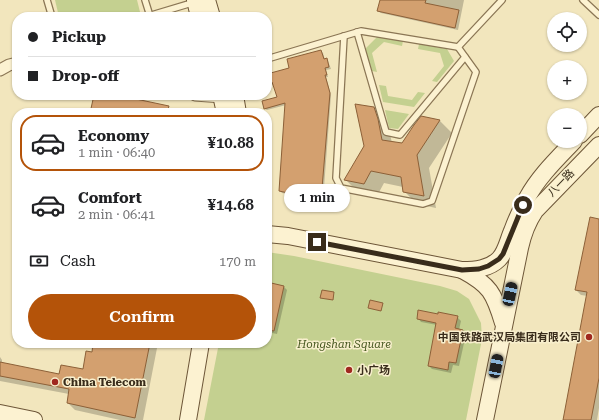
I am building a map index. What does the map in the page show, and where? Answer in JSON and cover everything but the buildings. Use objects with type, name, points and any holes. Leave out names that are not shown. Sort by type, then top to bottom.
[{"type":"main road","points":[[199,0],[200,12]]},
{"type":"main road","points":[[199,0],[208,12]]},
{"type":"main road","points":[[226,100],[233,108]]},
{"type":"main road","points":[[587,128],[599,115]]},
{"type":"main road","name":"八一路","points":[[485,420],[524,230],[535,211],[599,145]]},
{"type":"main road","points":[[272,234],[288,236],[462,270],[479,269],[488,266],[499,259],[505,250],[519,213],[535,185],[567,148]]},
{"type":"main road","points":[[272,228],[288,236]]},
{"type":"main road","points":[[462,270],[479,280],[489,289],[496,302],[504,325]]},
{"type":"main road","points":[[188,420],[200,348]]},
{"type":"main road","points":[[0,413],[34,420]]},
{"type":"street","points":[[0,70],[12,64]]},
{"type":"lane","points":[[48,0],[51,12]]},
{"type":"lane","points":[[145,0],[147,12]]},
{"type":"lane","points":[[163,12],[199,0]]},
{"type":"lane","points":[[458,48],[502,0]]},
{"type":"lane","points":[[583,0],[599,15]]},
{"type":"lane","points":[[272,58],[357,32],[362,31],[458,48],[476,72],[432,201],[424,204],[341,188],[336,178],[344,36]]},
{"type":"lane","points":[[357,32],[386,132],[400,135],[465,57]]},
{"type":"green space","points":[[55,0],[137,0],[140,12],[58,12]]},
{"type":"green space","points":[[378,36],[403,41],[402,46],[384,42],[372,53],[377,72],[372,71],[365,49]]},
{"type":"green space","points":[[419,44],[447,49],[454,61],[437,82],[432,81],[444,66],[440,53],[418,49]]},
{"type":"green space","points":[[379,85],[386,86],[388,96],[412,100],[418,92],[425,93],[414,107],[383,102]]},
{"type":"green space","points":[[385,110],[409,114],[398,129],[389,128]]},
{"type":"green space","name":"Hongshan Square","points":[[272,253],[440,286],[457,291],[469,299],[481,323],[482,339],[466,420],[204,420],[218,348],[272,348]]},
{"type":"place","name":"中国铁路武汉局集团有限公司","points":[[589,337]]},
{"type":"place","name":"小广场","points":[[349,370]]},
{"type":"place","name":"China Telecom","points":[[55,382]]},
{"type":"route","points":[[317,242],[462,270],[474,270],[488,266],[499,259],[503,254],[523,205]]}]
